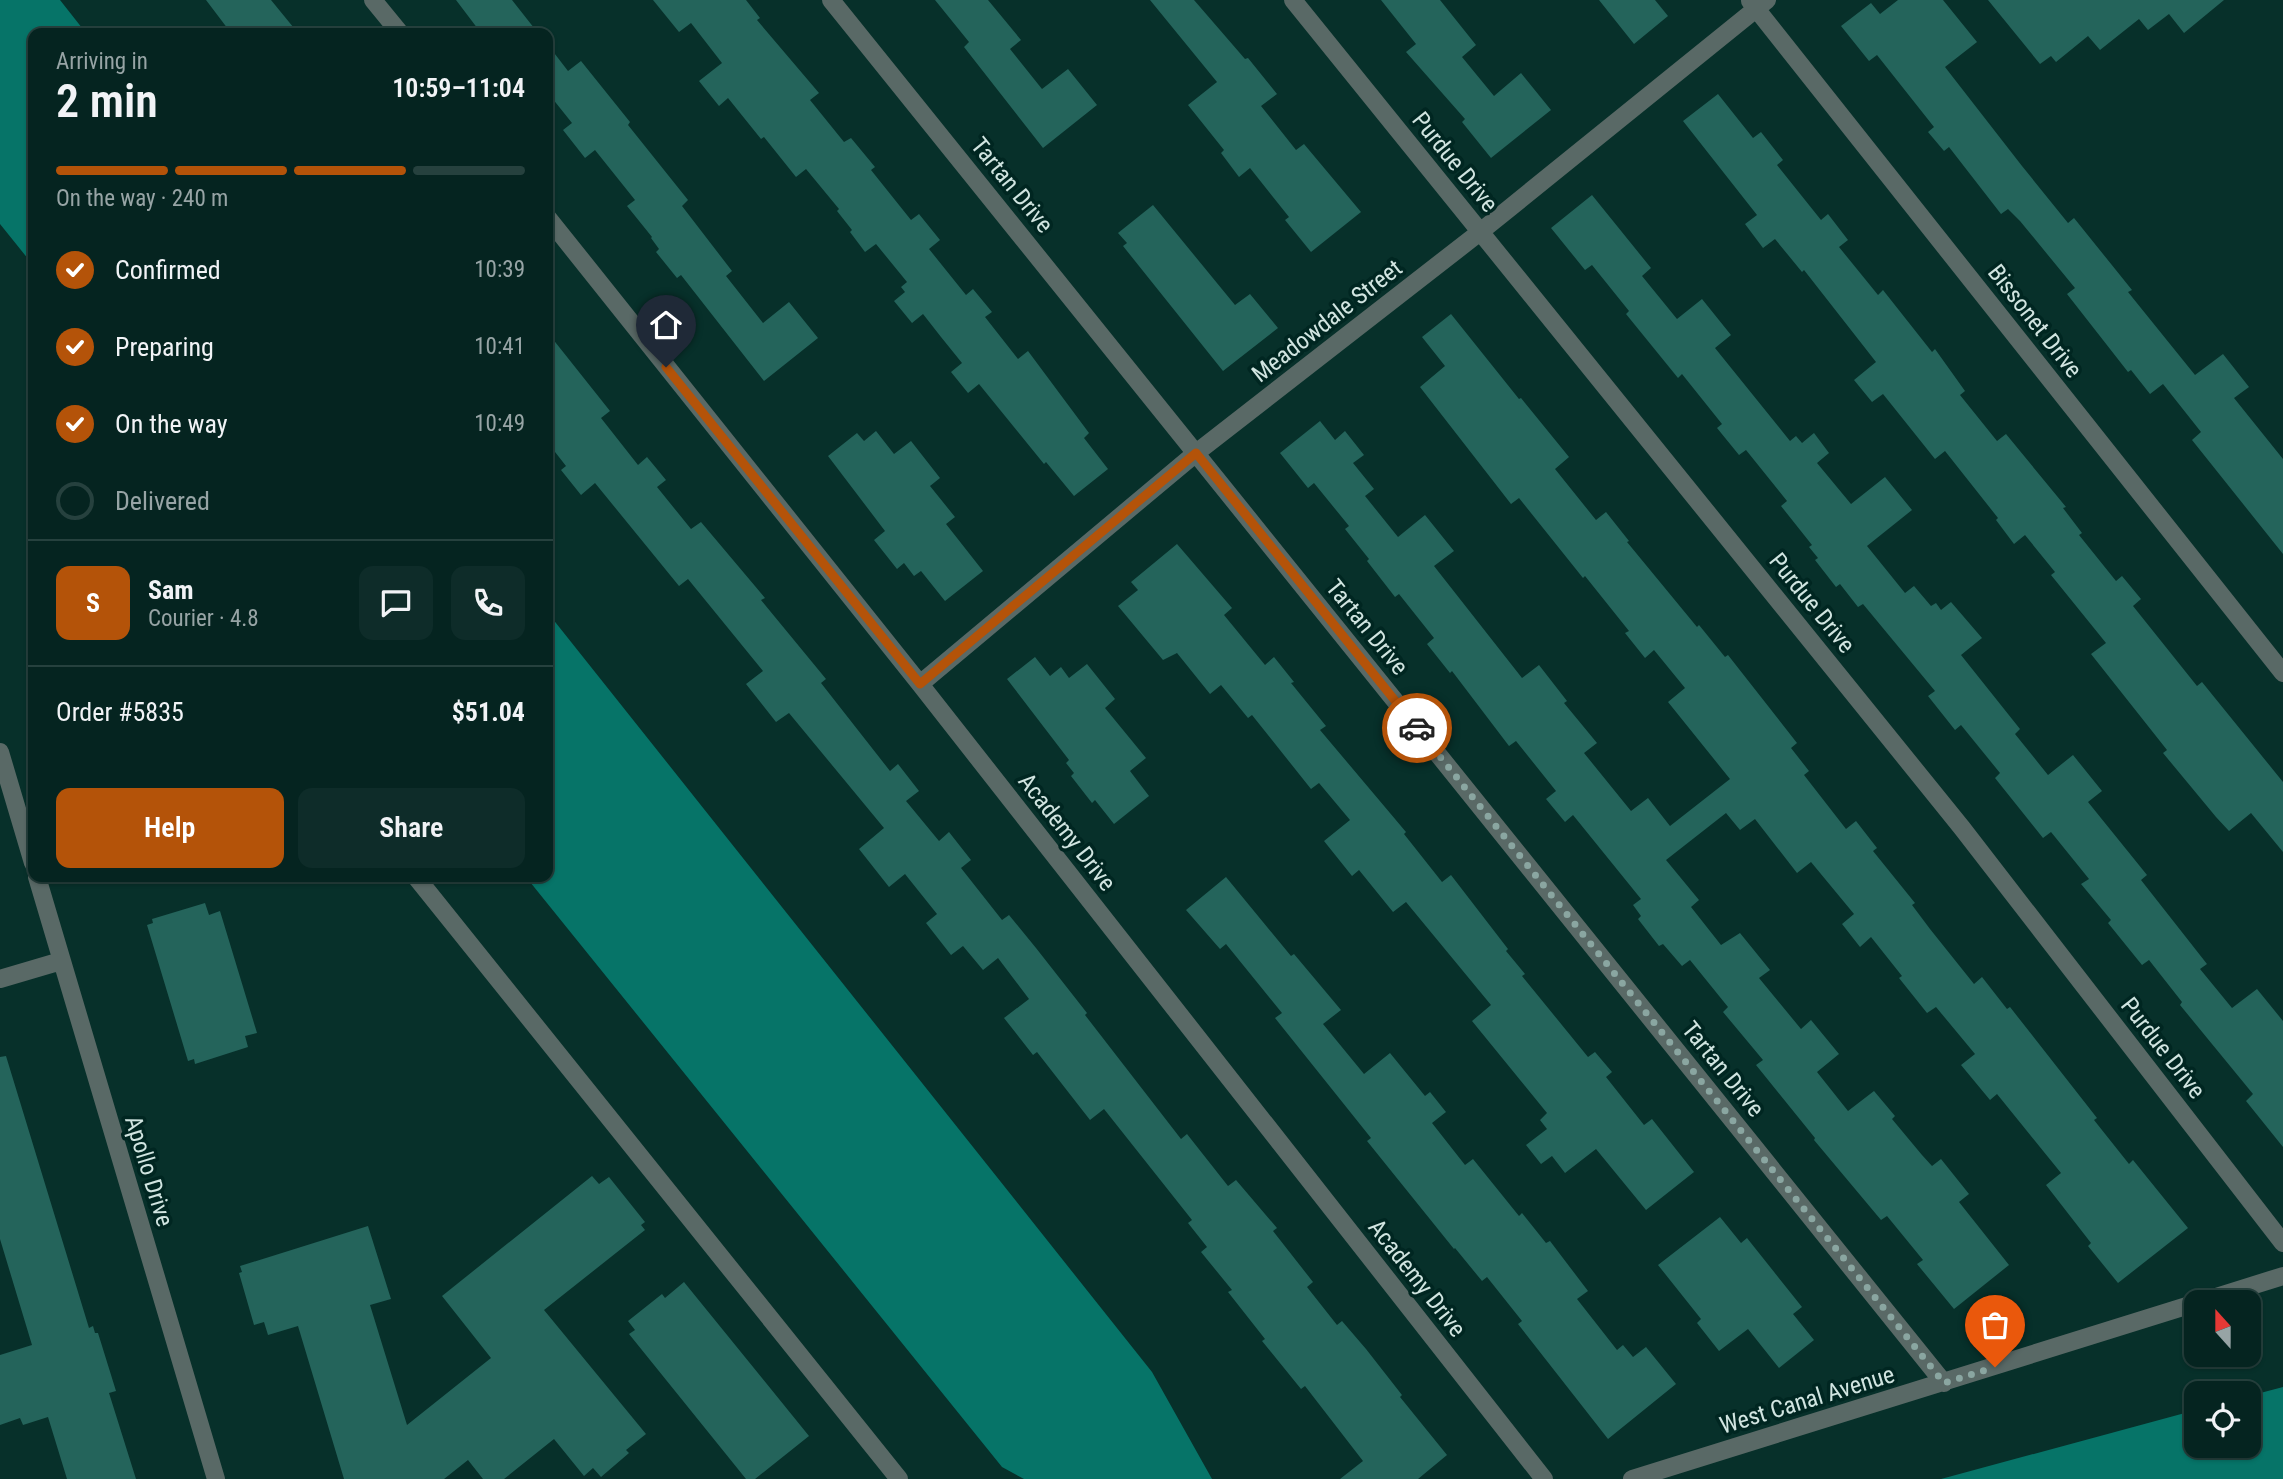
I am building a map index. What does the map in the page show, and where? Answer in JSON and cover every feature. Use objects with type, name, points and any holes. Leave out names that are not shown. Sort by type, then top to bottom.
[{"type":"street","points":[[373,0],[396,28]]},
{"type":"street","name":"Tartan Drive","points":[[831,0],[1944,1383]]},
{"type":"street","name":"Purdue Drive","points":[[1293,0],[1962,828],[2283,1243]]},
{"type":"street","name":"Meadowdale Street","points":[[920,684],[1196,453],[1480,232],[1757,3]]},
{"type":"street","name":"Bissonet Drive","points":[[1757,3],[2283,673]]},
{"type":"street","name":"Academy Drive","points":[[553,224],[920,684],[1544,1479]]},
{"type":"street","points":[[0,752],[28,846]]},
{"type":"street","name":"Apollo Drive","points":[[38,882],[216,1479]]},
{"type":"street","points":[[420,882],[900,1479]]},
{"type":"street","points":[[0,979],[61,961]]},
{"type":"street","name":"West Canal Avenue","points":[[2239,1290],[2283,1276]]},
{"type":"street","name":"West Canal Avenue","points":[[1632,1479],[2184,1307]]},
{"type":"shaded area","points":[[0,0],[60,0],[82,28],[28,28],[28,259],[0,224]]},
{"type":"shaded area","points":[[553,619],[1152,1372],[1212,1479],[1024,1479],[1002,1467],[530,882],[553,882]]},
{"type":"shaded area","points":[[2283,1387],[2283,1479],[1941,1479],[2184,1413],[2184,1458],[2261,1458],[2261,1393]]},
{"type":"building","points":[[206,0],[271,0],[294,28],[227,28]]},
{"type":"building","points":[[456,0],[512,0],[534,28],[477,28]]},
{"type":"building","points":[[653,0],[746,0],[760,18],[757,20],[819,93],[810,100],[844,142],[851,138],[875,167],[871,170],[911,220],[919,214],[940,240],[929,249],[966,295],[973,289],[992,312],[985,317],[1018,359],[1028,351],[1089,433],[1084,438],[1108,469],[1074,496],[1046,462],[1044,464],[979,384],[968,393],[951,372],[962,363],[923,314],[912,323],[894,301],[905,292],[901,287],[907,282],[876,244],[865,252],[837,211],[839,209],[806,169],[796,177],[728,98],[719,106],[699,81],[722,63],[691,23],[679,32]]},
{"type":"building","points":[[935,0],[988,0],[1021,40],[1010,49],[1042,89],[1068,69],[1097,105],[1043,148],[964,47],[969,42]]},
{"type":"building","points":[[1150,0],[1194,0],[1277,94],[1261,106],[1296,150],[1304,144],[1361,212],[1311,252],[1285,220],[1289,217],[1250,168],[1239,177],[1221,153],[1224,150],[1188,105],[1217,82]]},
{"type":"building","points":[[1381,0],[1440,0],[1476,45],[1462,57],[1494,96],[1521,73],[1551,110],[1491,158],[1462,122],[1465,119],[1406,52],[1416,44]]},
{"type":"building","points":[[1599,0],[1655,0],[1668,16],[1634,44]]},
{"type":"building","points":[[1898,0],[1943,0],[1977,42],[1945,67],[2022,166],[2068,223],[2074,218],[2132,290],[2128,292],[2195,375],[2223,354],[2249,387],[2234,398],[2283,459],[2283,554],[2192,440],[2201,432],[2163,384],[2150,394],[2131,370],[2128,372],[2067,294],[2075,288],[2020,221],[2008,209],[2001,214],[1949,147],[1944,151],[1928,132],[1934,127],[1877,55],[1869,61],[1841,26],[1871,3],[1880,14]]},
{"type":"building","points":[[1988,0],[2224,0],[2184,33],[2169,14],[2148,30],[2139,19],[2100,50],[2088,36],[2056,62],[2051,56],[2040,64]]},
{"type":"building","points":[[553,52],[568,71],[581,61],[630,122],[628,125],[688,200],[682,206],[732,271],[726,276],[763,323],[789,302],[818,338],[764,381],[681,275],[677,278],[656,252],[659,249],[652,237],[627,206],[635,200],[595,150],[585,158],[563,130],[572,123],[553,99]]},
{"type":"building","points":[[1718,94],[1753,138],[1761,132],[1783,160],[1777,165],[1821,220],[1828,214],[1848,240],[1839,247],[1878,295],[1883,290],[1932,352],[1935,349],[1965,391],[1960,395],[1997,441],[2006,434],[2066,507],[2063,508],[2082,533],[2079,535],[2116,581],[2122,576],[2141,599],[2133,606],[2197,686],[2202,682],[2283,782],[2283,852],[2251,813],[2229,831],[2216,817],[2163,753],[2167,750],[2091,654],[2106,643],[2051,575],[2055,572],[2025,535],[2014,544],[1996,520],[1998,518],[1945,451],[1935,459],[1883,394],[1872,402],[1854,380],[1876,362],[1804,270],[1802,272],[1775,239],[1763,248],[1745,224],[1757,215],[1683,121]]},
{"type":"building","points":[[1592,195],[1651,268],[1642,276],[1677,319],[1702,299],[1731,335],[1715,348],[1790,441],[1796,436],[1802,443],[1814,433],[1829,453],[1817,463],[1851,504],[1885,477],[1912,510],[1867,546],[1905,593],[1914,586],[1931,606],[1936,603],[1941,610],[1951,602],[1982,638],[1961,655],[2020,729],[2015,734],[2048,775],[2073,755],[2102,791],[2088,802],[2147,875],[2141,880],[2207,964],[2200,969],[2232,1008],[2257,989],[2283,1021],[2283,1147],[2246,1101],[2253,1094],[2180,1005],[2182,1002],[2149,960],[2142,965],[2108,923],[2111,920],[2081,884],[2089,879],[2051,832],[2043,838],[1995,778],[2000,773],[1961,725],[1955,730],[1928,696],[1935,691],[1863,604],[1858,607],[1840,584],[1836,587],[1815,560],[1818,558],[1809,547],[1812,545],[1781,506],[1787,501],[1746,450],[1739,455],[1717,428],[1722,424],[1682,374],[1678,378],[1626,314],[1629,311],[1592,265],[1585,270],[1551,228]]},
{"type":"building","points":[[1153,205],[1235,305],[1250,294],[1278,328],[1223,371],[1123,246],[1127,243],[1118,233]]},
{"type":"building","points":[[1451,314],[1569,457],[1555,469],[1596,520],[1606,512],[1629,541],[1627,542],[1697,627],[1699,625],[1725,657],[1728,655],[1797,743],[1791,748],[1809,771],[1804,775],[1846,829],[1856,821],[1877,848],[1873,851],[1915,903],[1912,905],[1974,984],[1982,977],[2007,1009],[2010,1007],[2097,1118],[2094,1120],[2129,1164],[2133,1160],[2188,1228],[2118,1283],[2088,1246],[2091,1243],[2046,1185],[2061,1173],[1997,1094],[1990,1100],[1961,1065],[1975,1054],[1936,1007],[1927,1013],[1871,937],[1860,947],[1842,924],[1854,914],[1811,862],[1797,873],[1755,819],[1740,830],[1726,813],[1666,860],[1699,900],[1691,907],[1721,945],[1740,933],[1770,970],[1759,978],[1801,1029],[1811,1020],[1839,1054],[1817,1072],[1848,1111],[1874,1091],[1895,1116],[1892,1119],[1932,1166],[1941,1159],[1969,1194],[1959,1202],[2009,1265],[1954,1309],[1917,1264],[1923,1260],[1887,1216],[1881,1220],[1756,1065],[1763,1060],[1723,1012],[1728,1007],[1690,960],[1682,966],[1663,944],[1659,946],[1638,919],[1641,916],[1633,905],[1641,899],[1573,815],[1565,822],[1546,799],[1556,791],[1516,741],[1509,746],[1452,671],[1450,673],[1427,644],[1434,638],[1399,594],[1395,597],[1367,561],[1369,559],[1345,529],[1349,526],[1314,483],[1308,488],[1280,453],[1320,421],[1335,440],[1345,431],[1364,455],[1353,463],[1374,489],[1365,496],[1398,537],[1425,515],[1454,551],[1434,566],[1522,678],[1539,665],[1567,701],[1564,703],[1597,743],[1584,753],[1631,811],[1648,798],[1670,826],[1730,779],[1668,702],[1685,688],[1654,650],[1645,658],[1625,633],[1629,631],[1585,576],[1583,578],[1519,498],[1511,504],[1420,387],[1445,366],[1422,337]]},
{"type":"building","points":[[553,339],[610,411],[601,418],[638,465],[647,457],[666,480],[657,487],[691,529],[701,522],[765,598],[761,600],[826,679],[821,683],[890,771],[898,764],[919,791],[906,801],[939,841],[949,832],[971,860],[961,868],[1002,920],[1009,915],[1036,948],[1181,1139],[1187,1134],[1228,1186],[1236,1180],[1277,1228],[1273,1231],[1313,1282],[1307,1287],[1337,1325],[1342,1321],[1366,1349],[1402,1395],[1400,1397],[1447,1455],[1418,1479],[1340,1479],[1363,1461],[1305,1386],[1301,1389],[1262,1341],[1265,1339],[1228,1292],[1232,1290],[1201,1252],[1207,1247],[1188,1223],[1192,1220],[1104,1109],[1090,1120],[1037,1052],[1033,1055],[1004,1018],[1029,999],[998,958],[983,970],[963,946],[951,955],[926,923],[937,914],[905,874],[889,887],[859,849],[884,828],[789,713],[776,722],[746,684],[763,671],[688,579],[679,586],[595,483],[581,495],[561,470],[566,466],[553,449]]},
{"type":"building","points":[[876,431],[894,454],[911,441],[940,478],[930,486],[955,517],[946,524],[983,571],[945,601],[921,571],[914,576],[904,563],[897,569],[874,540],[885,531],[828,456],[857,433],[864,441]]},
{"type":"building","points":[[1177,544],[1232,608],[1224,615],[1265,665],[1274,657],[1294,682],[1291,683],[1326,726],[1320,730],[1406,832],[1404,834],[1442,882],[1451,875],[1508,949],[1506,951],[1525,974],[1522,976],[1588,1057],[1595,1052],[1612,1072],[1606,1077],[1644,1125],[1652,1119],[1694,1172],[1646,1210],[1596,1149],[1565,1173],[1552,1156],[1541,1164],[1526,1145],[1547,1129],[1540,1120],[1547,1113],[1472,1021],[1491,1005],[1406,902],[1393,912],[1359,870],[1352,876],[1324,841],[1350,820],[1319,783],[1311,789],[1252,715],[1248,718],[1221,685],[1210,694],[1177,653],[1163,660],[1118,606],[1138,590],[1131,582]]},
{"type":"building","points":[[1035,657],[1050,676],[1061,667],[1069,678],[1087,664],[1115,699],[1105,708],[1146,758],[1130,771],[1149,796],[1114,824],[1095,800],[1092,803],[1071,776],[1074,773],[1066,763],[1069,760],[1007,679]]},
{"type":"building","points":[[1226,877],[1291,956],[1294,954],[1341,1010],[1323,1024],[1364,1074],[1390,1053],[1425,1096],[1430,1092],[1446,1112],[1432,1123],[1465,1165],[1473,1159],[1519,1216],[1522,1213],[1546,1243],[1550,1241],[1588,1291],[1577,1299],[1617,1350],[1623,1345],[1633,1357],[1646,1347],[1676,1384],[1608,1439],[1518,1324],[1522,1321],[1487,1277],[1482,1281],[1367,1141],[1371,1138],[1275,1018],[1282,1013],[1226,944],[1220,949],[1186,910]]},
{"type":"building","points":[[205,903],[209,915],[220,911],[257,1033],[245,1036],[248,1047],[195,1064],[194,1059],[188,1061],[147,925],[153,923],[152,919]]},
{"type":"building","points":[[6,1056],[89,1328],[93,1326],[95,1333],[98,1333],[116,1391],[109,1393],[136,1479],[67,1479],[48,1417],[23,1425],[20,1418],[0,1425],[0,1355],[32,1345],[0,1239],[0,1057]]},
{"type":"building","points":[[592,1176],[599,1184],[609,1177],[645,1222],[641,1225],[645,1230],[544,1310],[646,1434],[626,1450],[629,1453],[601,1477],[593,1468],[584,1476],[554,1439],[504,1479],[483,1479],[468,1460],[444,1479],[344,1479],[298,1326],[268,1335],[264,1322],[254,1325],[239,1273],[242,1272],[240,1266],[368,1226],[391,1299],[370,1305],[407,1425],[491,1358],[442,1296]]},
{"type":"building","points":[[1720,1217],[1741,1243],[1747,1238],[1802,1307],[1793,1314],[1814,1340],[1779,1368],[1748,1329],[1719,1351],[1697,1323],[1701,1319],[1658,1265]]},
{"type":"building","points":[[684,1282],[809,1436],[755,1479],[746,1479],[629,1334],[635,1330],[628,1321],[662,1294],[665,1298]]},
{"type":"way so far","points":[[1417,728],[1944,1383],[1995,1367]]},
{"type":"route","points":[[666,367],[920,684],[1196,453],[1417,728]]}]
